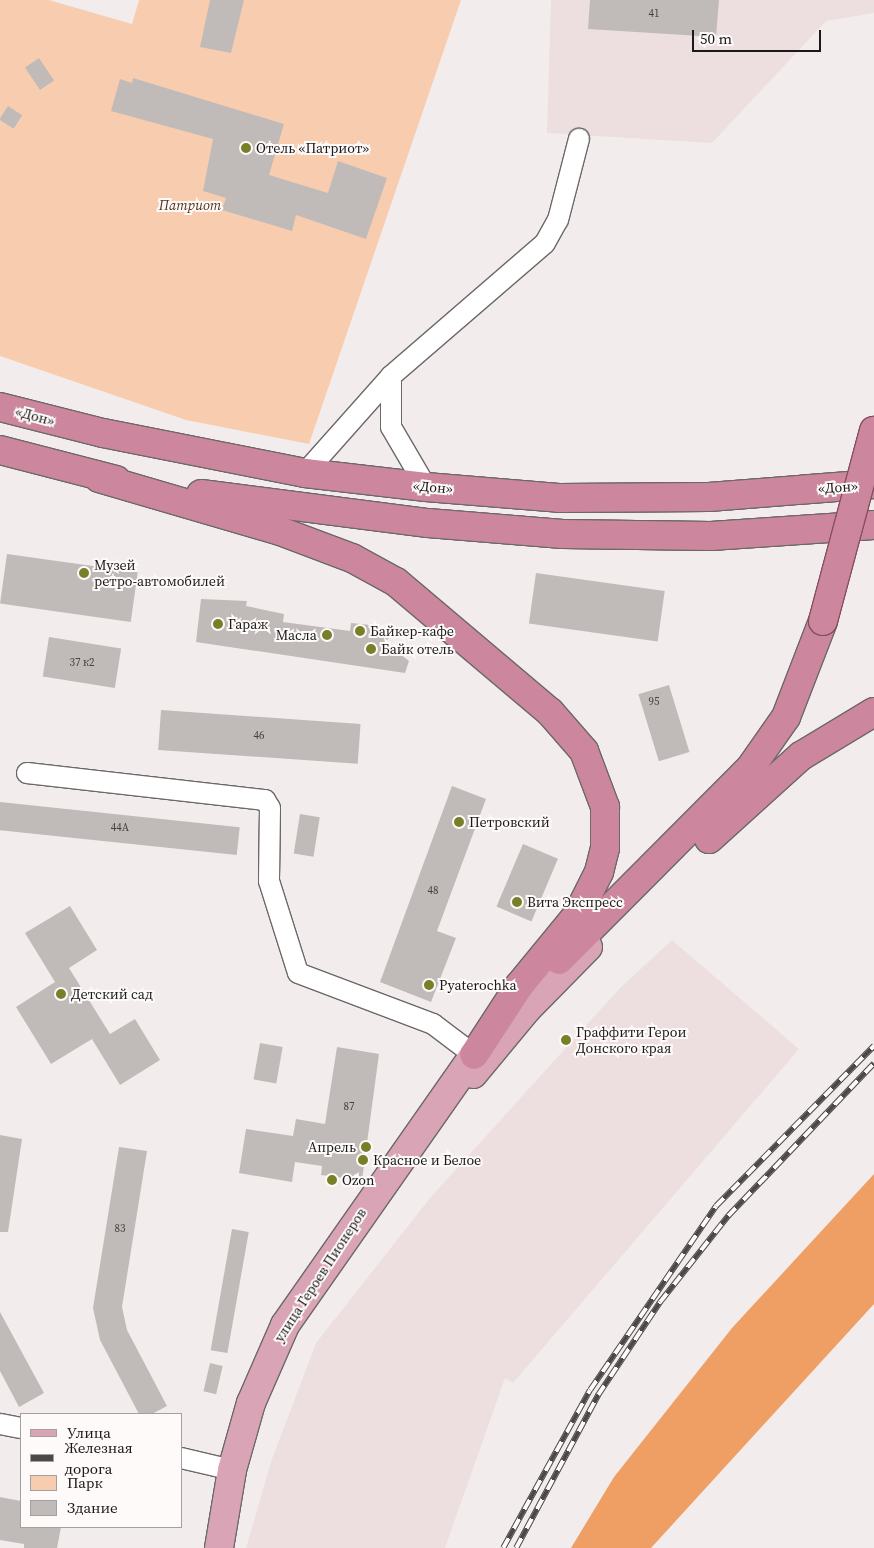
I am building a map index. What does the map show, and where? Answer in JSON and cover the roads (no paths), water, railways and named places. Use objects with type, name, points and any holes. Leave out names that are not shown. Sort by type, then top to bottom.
[{"type":"highway","name":"«Дон»","points":[[0,407],[103,433],[305,473],[426,487],[559,498],[699,497],[874,484]]},
{"type":"highway","points":[[478,1059],[544,976],[751,767],[786,717],[828,623],[874,431]]},
{"type":"highway","points":[[0,450],[280,530],[352,558],[396,582],[550,712],[584,751],[605,807],[606,840],[599,872],[578,914],[514,993],[478,1059]]},
{"type":"highway","points":[[628,908],[758,773],[797,722],[874,471]]},
{"type":"highway","points":[[98,478],[286,506],[563,534],[711,536],[874,525]]},
{"type":"highway","points":[[628,908],[794,762],[874,712]]},
{"type":"main road","name":"улица Героев Пионеров","points":[[219,1548],[232,1470],[251,1403],[285,1325],[355,1219],[478,1059],[628,908]]},
{"type":"street","points":[[305,473],[391,376],[545,243],[558,220],[579,139]]},
{"type":"street","points":[[391,376],[391,427],[426,487]]},
{"type":"street","points":[[27,773],[264,800],[270,808],[268,881],[298,973],[433,1024],[478,1059]]},
{"type":"street","points":[[0,1424],[20,1428]]},
{"type":"street","points":[[182,1458],[232,1470]]},
{"type":"railway","points":[[503,1548],[590,1390],[716,1206],[874,1046]]},
{"type":"railway","points":[[516,1548],[598,1395],[660,1302],[728,1216],[874,1063]]},
{"type":"place","name":"Отель «Патриот»","points":[[246,148]]},
{"type":"place","name":"Музей ретро-автомобилей","points":[[84,573]]},
{"type":"place","name":"Гараж","points":[[218,624]]},
{"type":"place","name":"Байкер-кафе","points":[[360,631]]},
{"type":"place","name":"Масла","points":[[327,635]]},
{"type":"place","name":"Байк отель","points":[[371,649]]},
{"type":"place","name":"Петровский","points":[[459,822]]},
{"type":"place","name":"Вита Экспресс","points":[[517,902]]},
{"type":"place","name":"Pyaterochka","points":[[429,985]]},
{"type":"place","name":"Детский сад","points":[[61,994]]},
{"type":"place","name":"Граффити Герои Донского края","points":[[566,1040]]},
{"type":"place","name":"Апрель","points":[[366,1147]]},
{"type":"place","name":"Красное и Белое","points":[[363,1160]]},
{"type":"place","name":"Ozon","points":[[332,1180]]},
{"type":"park label","name":"Патриот","points":[[190,205]]}]
